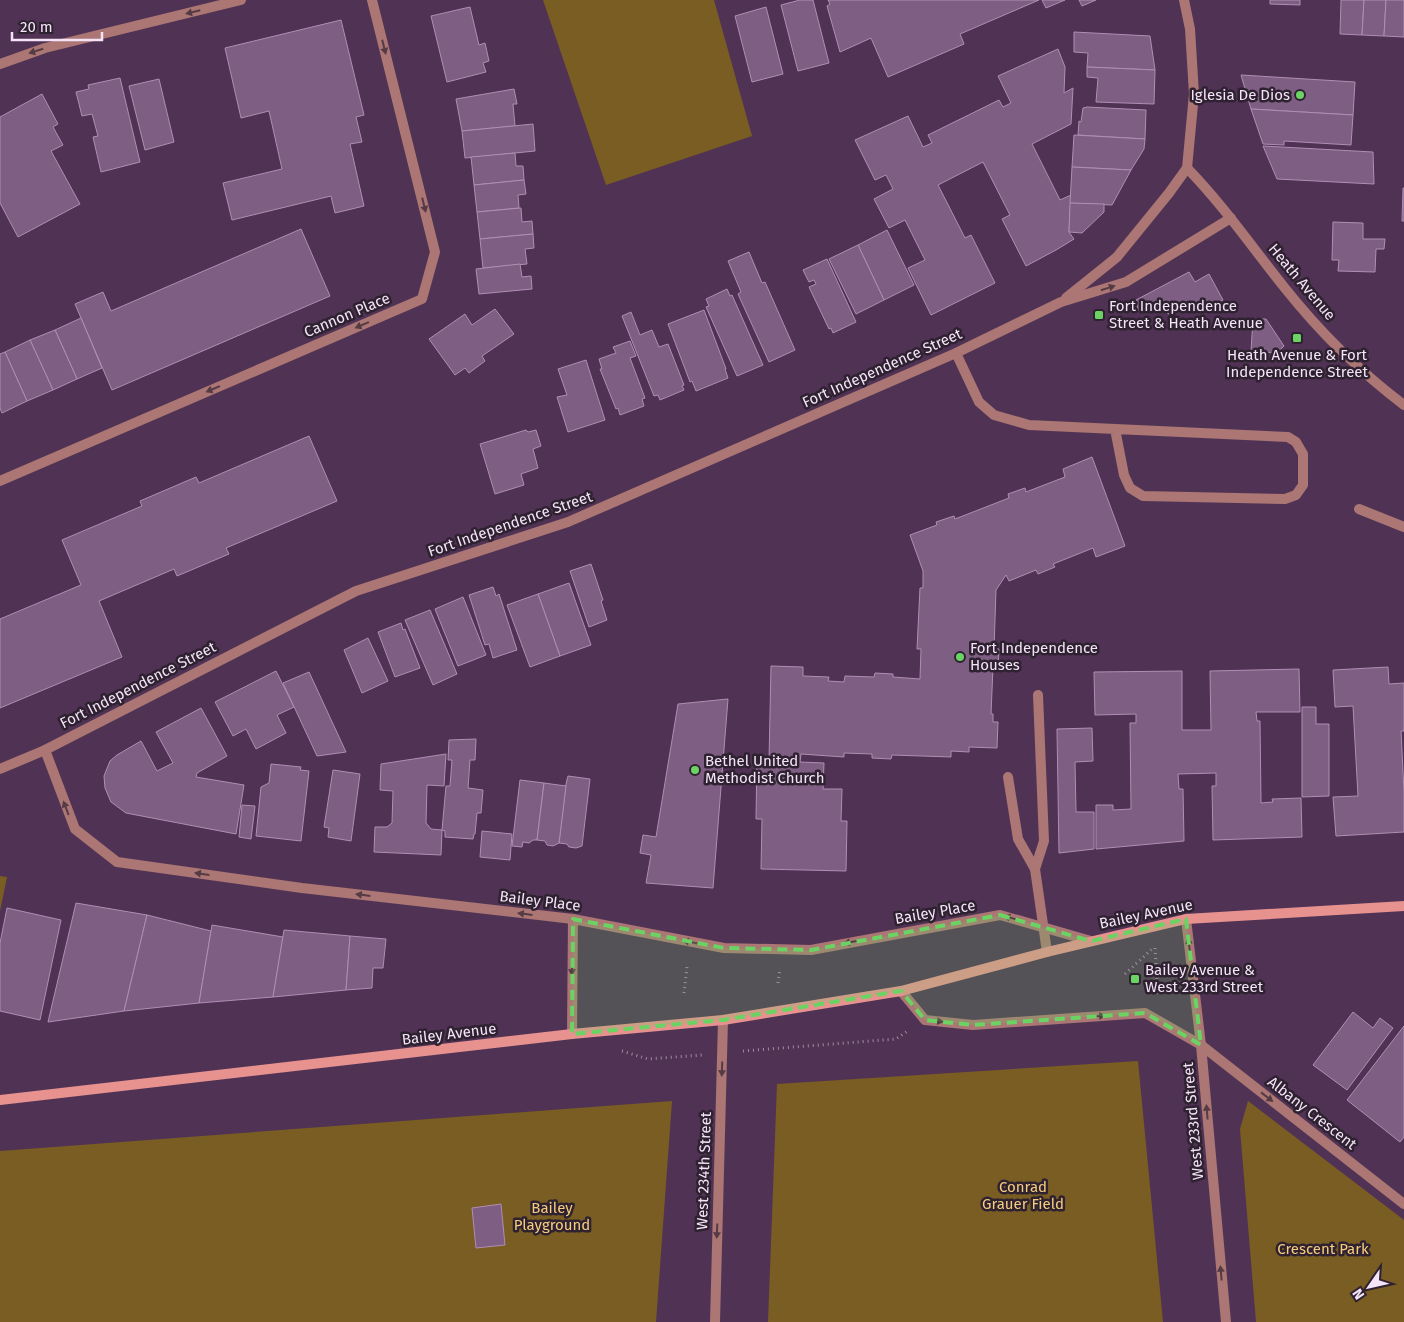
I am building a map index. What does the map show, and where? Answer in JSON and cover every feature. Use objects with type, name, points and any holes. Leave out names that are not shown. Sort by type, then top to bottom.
[{"type":"main road","name":"Bailey Avenue","points":[[0,1100],[572,1034],[723,1020],[901,991],[1047,952],[1186,918],[1404,906]]},
{"type":"street","points":[[0,64],[45,48],[241,0]]},
{"type":"street","name":"Cannon Place","points":[[0,481],[422,299],[435,252],[372,0]]},
{"type":"street","name":"Fort Independence Street","points":[[1061,302],[1117,257],[1169,194],[1187,168],[1194,94],[1190,29],[1184,0]]},
{"type":"street","name":"Heath Avenue","points":[[1187,168],[1231,218],[1284,288],[1332,343],[1381,388],[1404,405]]},
{"type":"street","name":"Fort Independence Street","points":[[0,769],[44,750],[356,591],[568,522],[956,353],[1061,302],[1126,282],[1231,218]]},
{"type":"street","points":[[956,353],[979,402],[994,416],[1029,425],[1288,437],[1296,442],[1303,454],[1303,484],[1296,495],[1285,499],[1143,496],[1130,488],[1124,475],[1115,429]]},
{"type":"street","points":[[1359,510],[1404,527]]},
{"type":"street","points":[[1038,695],[1044,841],[1036,869],[1047,952]]},
{"type":"street","name":"Bailey Place","points":[[44,750],[75,829],[117,862],[302,888],[573,919],[724,948],[811,950],[1000,915],[1091,941]]},
{"type":"street","points":[[1008,777],[1018,840],[1036,869]]},
{"type":"street","name":"West 233rd Street","points":[[1186,918],[1201,1045],[1226,1322]]},
{"type":"street","points":[[572,1034],[573,919]]},
{"type":"street","points":[[901,991],[924,1020],[973,1025],[1145,1012],[1201,1045]]},
{"type":"street","name":"West 234th Street","points":[[715,1322],[723,1020]]},
{"type":"street","name":"Albany Crescent","points":[[1201,1045],[1404,1204]]},
{"type":"path","points":[[1155,947],[1158,1002]]},
{"type":"path","points":[[684,993],[687,967]]},
{"type":"path","points":[[614,1048],[648,1059],[896,1039],[924,1020]]},
{"type":"highlighted area","points":[[1000,915],[1091,941],[1186,919],[1201,1045],[1145,1013],[973,1025],[925,1020],[901,991],[723,1020],[572,1034],[573,919],[724,948],[811,950]]},
{"type":"green space","points":[[543,0],[714,0],[752,136],[606,185]]},
{"type":"green space","points":[[0,876],[7,877],[0,911]]},
{"type":"green space","name":"Conrad Grauer Field","points":[[1138,1061],[1163,1322],[768,1322],[777,1084]]},
{"type":"green space","name":"Bailey Playground","points":[[672,1101],[656,1322],[0,1322],[0,1151]]},
{"type":"green space","name":"Crescent Park","points":[[1248,1101],[1404,1220],[1404,1322],[1256,1322],[1240,1129]]},
{"type":"building","points":[[800,0],[813,0],[829,63],[798,71],[781,5]]},
{"type":"building","points":[[828,0],[1039,0],[960,34],[964,44],[888,77],[871,38],[840,52],[827,6],[830,4]]},
{"type":"building","points":[[1042,0],[1065,0],[1046,8]]},
{"type":"building","points":[[1079,0],[1096,0],[1082,6]]},
{"type":"building","points":[[1270,0],[1300,0],[1300,5],[1270,4]]},
{"type":"building","points":[[1341,0],[1364,0],[1362,35],[1340,34]]},
{"type":"building","points":[[1364,0],[1386,0],[1384,36],[1362,35]]},
{"type":"building","points":[[1386,0],[1404,0],[1404,37],[1384,36]]},
{"type":"building","points":[[470,7],[479,45],[485,43],[489,61],[483,63],[486,72],[447,82],[431,16]]},
{"type":"building","points":[[766,7],[783,74],[752,82],[735,16]]},
{"type":"building","points":[[341,20],[364,115],[356,117],[362,142],[350,144],[364,206],[335,213],[331,196],[232,220],[223,183],[282,169],[269,111],[241,118],[225,48]]},
{"type":"building","points":[[1074,32],[1150,36],[1155,70],[1087,67],[1088,53],[1074,52]]},
{"type":"building","points":[[1058,49],[1065,67],[1064,93],[1073,88],[1071,124],[1032,144],[1060,200],[1071,195],[1069,232],[1074,239],[1026,266],[1002,219],[1010,215],[983,162],[938,185],[965,238],[971,235],[995,283],[931,315],[908,268],[925,260],[905,220],[889,228],[874,199],[893,189],[886,175],[875,180],[855,140],[908,116],[923,147],[932,143],[928,135],[999,100],[1003,107],[1011,103],[998,76]]},
{"type":"building","points":[[1087,67],[1155,70],[1154,104],[1096,102],[1098,78],[1087,77]]},
{"type":"building","name":"Iglesia De Dios","points":[[1241,75],[1355,82],[1353,115],[1251,109]]},
{"type":"building","points":[[120,78],[140,162],[101,172],[93,137],[98,136],[92,114],[82,116],[76,92],[89,89],[88,85]]},
{"type":"building","points":[[159,79],[174,142],[145,150],[129,86]]},
{"type":"building","points":[[514,89],[517,104],[513,104],[515,126],[462,131],[456,99]]},
{"type":"building","points":[[42,94],[58,124],[53,127],[63,145],[51,151],[80,204],[18,237],[0,203],[0,117]]},
{"type":"building","points":[[1083,108],[1146,110],[1145,139],[1078,135],[1079,121],[1081,122]]},
{"type":"building","points":[[1251,109],[1353,115],[1351,145],[1284,141],[1284,145],[1263,144]]},
{"type":"building","points":[[533,124],[535,151],[465,158],[462,131]]},
{"type":"building","points":[[1074,135],[1145,139],[1144,149],[1131,170],[1072,167]]},
{"type":"building","points":[[1263,146],[1373,152],[1374,184],[1277,179]]},
{"type":"building","points":[[515,153],[516,166],[523,166],[524,180],[474,185],[471,157]]},
{"type":"building","points":[[1072,167],[1131,170],[1112,205],[1070,203]]},
{"type":"building","points":[[524,180],[526,194],[518,195],[519,208],[477,212],[474,185]]},
{"type":"building","points":[[1403,188],[1404,221],[1402,221]]},
{"type":"building","points":[[1070,203],[1104,204],[1104,212],[1082,233],[1069,232]]},
{"type":"building","points":[[521,208],[522,222],[532,221],[533,234],[480,239],[477,212]]},
{"type":"building","points":[[1333,222],[1363,223],[1363,239],[1385,239],[1384,249],[1376,249],[1375,272],[1338,271],[1339,260],[1332,260]]},
{"type":"building","points":[[301,229],[330,296],[112,390],[75,304],[103,292],[111,311]]},
{"type":"building","points":[[887,230],[914,285],[884,300],[858,245]]},
{"type":"building","points":[[533,234],[534,248],[525,249],[527,264],[483,268],[480,239]]},
{"type":"building","points":[[858,245],[884,300],[856,314],[829,259]]},
{"type":"building","points":[[749,252],[762,283],[765,282],[795,350],[769,362],[738,294],[741,292],[728,261]]},
{"type":"building","points":[[827,259],[856,322],[833,333],[831,328],[829,329],[809,287],[816,284],[814,280],[809,282],[803,270]]},
{"type":"building","points":[[520,264],[522,277],[531,276],[532,289],[479,294],[476,269]]},
{"type":"building","points":[[1189,272],[1195,282],[1209,274],[1223,300],[1208,308],[1205,303],[1190,312],[1186,304],[1168,314],[1167,312],[1138,310],[1136,300]]},
{"type":"building","points":[[727,289],[730,296],[732,295],[763,365],[737,376],[706,307],[709,306],[706,299]]},
{"type":"building","points":[[495,309],[514,334],[482,356],[485,361],[469,373],[465,368],[455,375],[429,339],[465,314],[472,325]]},
{"type":"building","points":[[704,310],[728,378],[696,391],[692,381],[690,382],[668,324]]},
{"type":"building","points":[[631,312],[640,335],[652,330],[659,347],[668,344],[684,385],[682,386],[684,390],[660,400],[658,395],[654,396],[622,316]]},
{"type":"building","points":[[81,318],[102,368],[77,379],[55,330]]},
{"type":"building","points":[[1253,319],[1266,319],[1284,346],[1277,353],[1251,351]]},
{"type":"building","points":[[55,330],[77,379],[53,390],[30,340]]},
{"type":"building","points":[[30,340],[53,390],[27,401],[5,352]]},
{"type":"building","points":[[630,341],[636,356],[630,358],[645,398],[642,399],[644,406],[620,415],[600,369],[602,369],[599,359],[616,353],[613,347]]},
{"type":"building","points":[[5,352],[27,401],[2,413],[0,408],[0,354]]},
{"type":"building","points":[[586,360],[605,420],[568,432],[557,397],[567,395],[558,369]]},
{"type":"building","points":[[526,430],[528,432],[536,430],[541,446],[533,449],[538,468],[521,474],[524,485],[495,494],[480,444]]},
{"type":"building","points":[[309,436],[337,501],[226,548],[229,554],[177,576],[174,569],[99,601],[122,657],[0,708],[0,619],[81,585],[62,540],[142,506],[140,501],[196,477],[199,483]]},
{"type":"building","name":"Fort Independence Houses","points":[[1092,457],[1125,546],[1096,557],[1093,548],[1053,564],[1055,567],[1038,574],[1036,570],[1009,581],[1006,575],[996,590],[994,649],[999,649],[998,668],[993,667],[991,714],[993,714],[993,722],[998,722],[997,748],[969,747],[969,752],[951,751],[951,757],[892,755],[891,759],[872,758],[872,754],[844,753],[844,757],[801,754],[800,762],[824,763],[823,789],[842,789],[841,821],[847,821],[846,871],[761,869],[762,819],[756,819],[757,760],[769,761],[771,666],[803,667],[803,676],[829,677],[828,681],[844,682],[845,676],[874,677],[875,673],[893,674],[893,677],[920,679],[921,649],[917,649],[920,588],[923,588],[923,571],[910,535],[937,525],[936,522],[954,516],[955,519],[1009,498],[1008,494],[1025,488],[1026,492],[1065,477],[1063,469]]},
{"type":"building","points":[[591,564],[603,600],[601,601],[607,620],[589,627],[570,571]]},
{"type":"building","points":[[569,583],[591,645],[560,656],[538,594]]},
{"type":"building","points":[[493,587],[496,596],[499,594],[517,650],[493,658],[489,644],[485,645],[469,595]]},
{"type":"building","points":[[538,594],[560,656],[530,667],[507,605]]},
{"type":"building","points":[[463,597],[486,655],[458,666],[435,609]]},
{"type":"building","points":[[430,610],[457,674],[433,685],[405,620]]},
{"type":"building","points":[[401,623],[420,668],[395,677],[378,632]]},
{"type":"building","points":[[368,638],[388,681],[362,693],[344,650]]},
{"type":"building","points":[[1388,667],[1389,684],[1404,683],[1404,731],[1401,731],[1404,832],[1336,836],[1333,797],[1358,796],[1353,706],[1335,707],[1333,670]]},
{"type":"building","points":[[1299,669],[1300,712],[1256,712],[1257,721],[1260,721],[1261,803],[1273,802],[1272,799],[1301,798],[1302,837],[1213,840],[1212,786],[1216,786],[1216,773],[1178,774],[1179,789],[1183,789],[1184,841],[1096,849],[1096,805],[1113,805],[1113,810],[1131,809],[1130,723],[1136,723],[1136,714],[1095,715],[1094,672],[1182,671],[1182,730],[1211,730],[1210,671]]},
{"type":"building","points":[[276,671],[294,707],[277,715],[286,733],[256,749],[246,729],[233,736],[215,702]]},
{"type":"building","points":[[309,672],[346,752],[317,756],[283,683]]},
{"type":"building","name":"Bethel United Methodist Church","points":[[728,699],[713,888],[646,883],[651,855],[640,853],[643,835],[656,837],[678,704]]},
{"type":"building","points":[[1302,707],[1316,707],[1316,724],[1329,724],[1329,796],[1302,797]]},
{"type":"building","points":[[201,708],[227,756],[197,773],[196,777],[244,785],[236,834],[126,813],[111,802],[105,788],[104,776],[110,761],[141,741],[157,771],[173,763],[156,732]]},
{"type":"building","points":[[1092,728],[1093,761],[1075,762],[1076,812],[1094,812],[1094,849],[1059,853],[1057,729]]},
{"type":"building","points":[[476,739],[475,760],[470,760],[468,788],[483,790],[481,813],[477,813],[475,834],[473,839],[445,837],[445,831],[442,830],[446,786],[450,786],[452,760],[448,760],[449,740]]},
{"type":"building","points":[[446,754],[444,786],[427,785],[426,823],[431,829],[442,830],[441,855],[374,852],[375,827],[387,827],[392,823],[393,791],[380,790],[381,764]]},
{"type":"building","points":[[271,764],[301,767],[300,770],[309,771],[301,841],[256,836],[261,787],[269,783]]},
{"type":"building","points":[[333,770],[360,774],[351,841],[328,837],[329,828],[324,827]]},
{"type":"building","points":[[568,776],[590,779],[582,846],[576,848],[559,843]]},
{"type":"building","points":[[520,780],[544,783],[537,840],[529,843],[523,842],[522,847],[512,846]]},
{"type":"building","points":[[544,783],[566,786],[559,843],[553,846],[547,845],[545,841],[537,840]]},
{"type":"building","points":[[242,805],[255,806],[251,839],[239,837]]},
{"type":"building","points":[[482,831],[512,834],[510,860],[480,857]]},
{"type":"building","points":[[76,903],[147,915],[124,1011],[48,1022]]},
{"type":"building","points":[[7,908],[61,920],[40,1020],[0,1011],[0,943]]},
{"type":"building","points":[[147,915],[211,931],[199,1003],[124,1011]]},
{"type":"building","points":[[212,925],[283,937],[273,997],[199,1003]]},
{"type":"building","points":[[284,930],[350,936],[346,990],[273,997]]},
{"type":"building","points":[[350,936],[386,939],[383,968],[373,968],[372,988],[346,990]]},
{"type":"building","points":[[1353,1012],[1373,1028],[1380,1018],[1393,1028],[1347,1090],[1313,1065]]},
{"type":"building","points":[[1404,1026],[1404,1137],[1400,1142],[1347,1100]]},
{"type":"building","points":[[501,1204],[505,1245],[476,1248],[472,1208]]},
{"type":"place","name":"Iglesia De Dios","points":[[1300,95]]},
{"type":"place","name":"Fort Independence Street & Heath Avenue","points":[[1099,315]]},
{"type":"place","name":"Heath Avenue & Fort Independence Street","points":[[1297,338]]},
{"type":"place","name":"Fort Independence Houses","points":[[960,657]]},
{"type":"place","name":"Bethel United Methodist Church","points":[[695,770]]},
{"type":"place","name":"Bailey Avenue & West 233rd Street","points":[[1135,979]]}]
